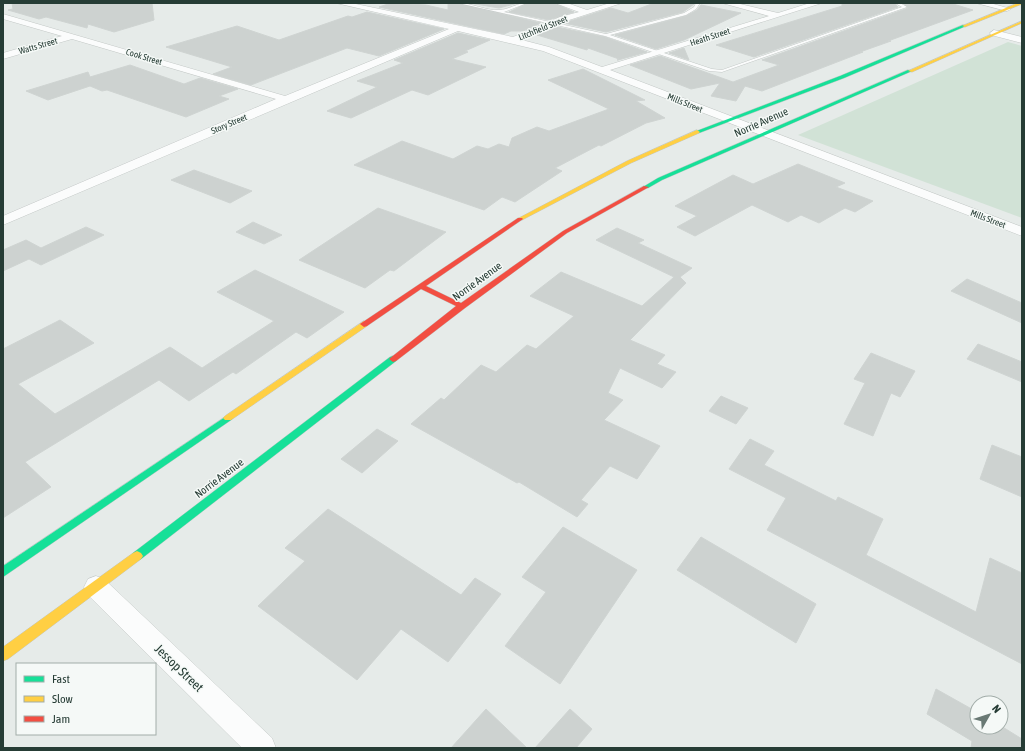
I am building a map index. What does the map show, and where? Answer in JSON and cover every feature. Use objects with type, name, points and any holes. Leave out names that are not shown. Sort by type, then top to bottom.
[{"type":"main road","name":"Norrie Avenue","points":[[3,572],[512,223],[580,186],[661,146],[842,76],[1020,3]]},
{"type":"main road","name":"Norrie Avenue","points":[[3,655],[96,587],[462,306],[565,232],[660,179],[1022,22]]},
{"type":"main road","points":[[948,33],[978,40]]},
{"type":"main road","points":[[420,286],[462,306]]},
{"type":"street","name":"Mills Street","points":[[340,3],[514,40],[546,49],[1022,232]]},
{"type":"street","points":[[559,3],[587,12]]},
{"type":"street","name":"Litchfield Street","points":[[514,40],[553,23],[618,3]]},
{"type":"street","points":[[726,3],[778,15]]},
{"type":"street","name":"Heath Street","points":[[602,70],[818,3]]},
{"type":"street","points":[[980,3],[1007,9]]},
{"type":"street","name":"Cook Street","points":[[3,16],[286,99]]},
{"type":"street","name":"Story Street","points":[[3,221],[286,99],[457,28]]},
{"type":"street","points":[[994,34],[1022,40]]},
{"type":"street","name":"Watts Street","points":[[3,56],[72,36]]},
{"type":"street","name":"Jessop Street","points":[[96,587],[262,748]]},
{"type":"lane","points":[[460,3],[606,35],[711,70],[722,71],[905,7],[897,3]]},
{"type":"lane","points":[[502,11],[525,3]]},
{"type":"lane","points":[[606,35],[684,14],[695,8],[698,3]]},
{"type":"green space","points":[[1008,42],[1022,46],[1022,218],[798,135]]},
{"type":"building","points":[[12,3],[152,3],[154,20],[114,32],[88,24],[87,28],[46,17],[39,19],[8,10],[13,9]]},
{"type":"building","points":[[391,3],[426,5],[448,10],[448,3],[457,3],[541,23],[523,31],[511,31],[504,34],[379,7]]},
{"type":"building","points":[[470,3],[518,3],[499,8]]},
{"type":"building","points":[[528,3],[554,3],[574,12],[549,20],[509,12]]},
{"type":"building","points":[[654,3],[694,4],[683,12],[606,32],[564,23],[611,8],[628,13]]},
{"type":"building","points":[[842,3],[894,3],[898,7],[754,57],[716,45],[842,6]]},
{"type":"building","points":[[903,3],[950,3],[973,10],[888,41],[891,41],[762,91],[745,86],[736,101],[711,96],[720,83],[691,89],[630,65],[660,56],[733,82],[779,65],[762,60],[908,8]]},
{"type":"building","points":[[701,5],[741,13],[684,40],[656,49],[615,35],[686,16],[697,10]]},
{"type":"building","points":[[367,12],[444,29],[379,56],[347,48],[251,85],[213,74],[232,67],[166,47],[237,26],[279,40],[348,16],[352,17]]},
{"type":"building","points":[[557,27],[605,37],[647,52],[617,60],[619,59],[588,48],[587,50],[537,35]]},
{"type":"building","points":[[458,33],[490,40],[465,51],[468,52],[452,59],[486,67],[428,95],[412,90],[351,118],[327,111],[377,87],[357,81],[403,63],[394,60]]},
{"type":"building","points":[[684,48],[689,60],[669,53]]},
{"type":"building","points":[[130,65],[184,84],[200,78],[238,89],[219,96],[229,99],[186,117],[107,90],[102,91],[90,86],[48,100],[26,91],[88,72],[90,77]]},
{"type":"building","points":[[583,69],[645,100],[636,101],[665,118],[646,123],[555,168],[562,171],[515,202],[502,197],[484,210],[354,165],[402,141],[453,159],[477,146],[488,149],[499,144],[509,147],[512,138],[537,127],[549,131],[609,109],[548,80]]},
{"type":"building","points":[[798,164],[845,183],[836,187],[873,201],[855,212],[845,208],[819,223],[801,215],[788,222],[752,205],[695,236],[677,227],[697,216],[675,206],[733,175],[753,184]]},
{"type":"building","points":[[194,170],[252,191],[230,203],[171,180]]},
{"type":"building","points":[[378,208],[446,232],[394,271],[390,270],[365,288],[299,260]]},
{"type":"building","points":[[253,222],[282,235],[264,244],[236,232]]},
{"type":"building","points":[[86,227],[104,235],[41,265],[29,259],[3,271],[3,250],[26,240],[41,248]]},
{"type":"building","points":[[617,228],[644,240],[638,243],[692,268],[680,277],[686,283],[630,340],[665,355],[657,364],[676,372],[662,388],[620,368],[608,393],[623,400],[604,420],[660,446],[637,479],[610,466],[581,500],[588,504],[577,517],[519,482],[517,483],[411,424],[441,398],[444,400],[481,365],[496,372],[527,345],[536,349],[574,316],[530,296],[561,272],[642,306],[674,277],[596,240]]},
{"type":"building","points":[[255,270],[344,312],[307,338],[296,332],[236,374],[233,372],[189,401],[159,380],[25,462],[51,487],[3,518],[3,349],[60,320],[94,343],[18,384],[55,414],[170,347],[202,368],[274,321],[217,292]]},
{"type":"building","points":[[967,279],[1022,303],[1022,323],[951,291]]},
{"type":"building","points":[[978,344],[1022,362],[1022,382],[967,359]]},
{"type":"building","points":[[871,353],[915,371],[900,397],[891,393],[873,436],[844,424],[865,383],[854,379]]},
{"type":"building","points":[[721,396],[748,408],[736,424],[709,411]]},
{"type":"building","points":[[377,429],[398,441],[362,473],[341,459]]},
{"type":"building","points":[[750,439],[774,451],[764,465],[836,501],[838,497],[883,519],[866,555],[976,612],[990,558],[1022,573],[1022,664],[767,530],[786,498],[729,469]]},
{"type":"building","points":[[992,445],[1022,457],[1022,497],[980,479]]},
{"type":"building","points":[[328,509],[461,595],[475,578],[501,594],[448,662],[401,629],[357,680],[258,606],[305,561],[285,548]]},
{"type":"building","points":[[563,527],[637,570],[560,684],[505,646],[546,592],[522,577]]},
{"type":"building","points":[[701,537],[816,604],[796,643],[677,570]]},
{"type":"building","points":[[936,689],[969,708],[969,735],[1009,735],[1009,731],[1022,739],[1022,748],[971,748],[972,741],[927,714]]},
{"type":"building","points":[[486,709],[527,748],[451,748]]},
{"type":"building","points":[[570,709],[592,729],[576,748],[535,748]]},
{"type":"traffic: fast","points":[[697,132],[842,77],[964,26]]},
{"type":"traffic: fast","points":[[646,187],[660,179],[910,71]]},
{"type":"traffic: fast","points":[[137,556],[393,359]]},
{"type":"traffic: fast","points":[[3,572],[228,418]]},
{"type":"traffic: slow","points":[[964,26],[1021,3]]},
{"type":"traffic: slow","points":[[910,71],[1022,22]]},
{"type":"traffic: slow","points":[[520,219],[651,151],[697,132]]},
{"type":"traffic: slow","points":[[228,418],[364,324]]},
{"type":"traffic: slow","points":[[3,655],[137,556]]},
{"type":"traffic: jam","points":[[393,359],[462,306],[565,232],[646,187]]},
{"type":"traffic: jam","points":[[364,324],[520,219]]},
{"type":"traffic: jam","points":[[420,286],[462,306]]}]
